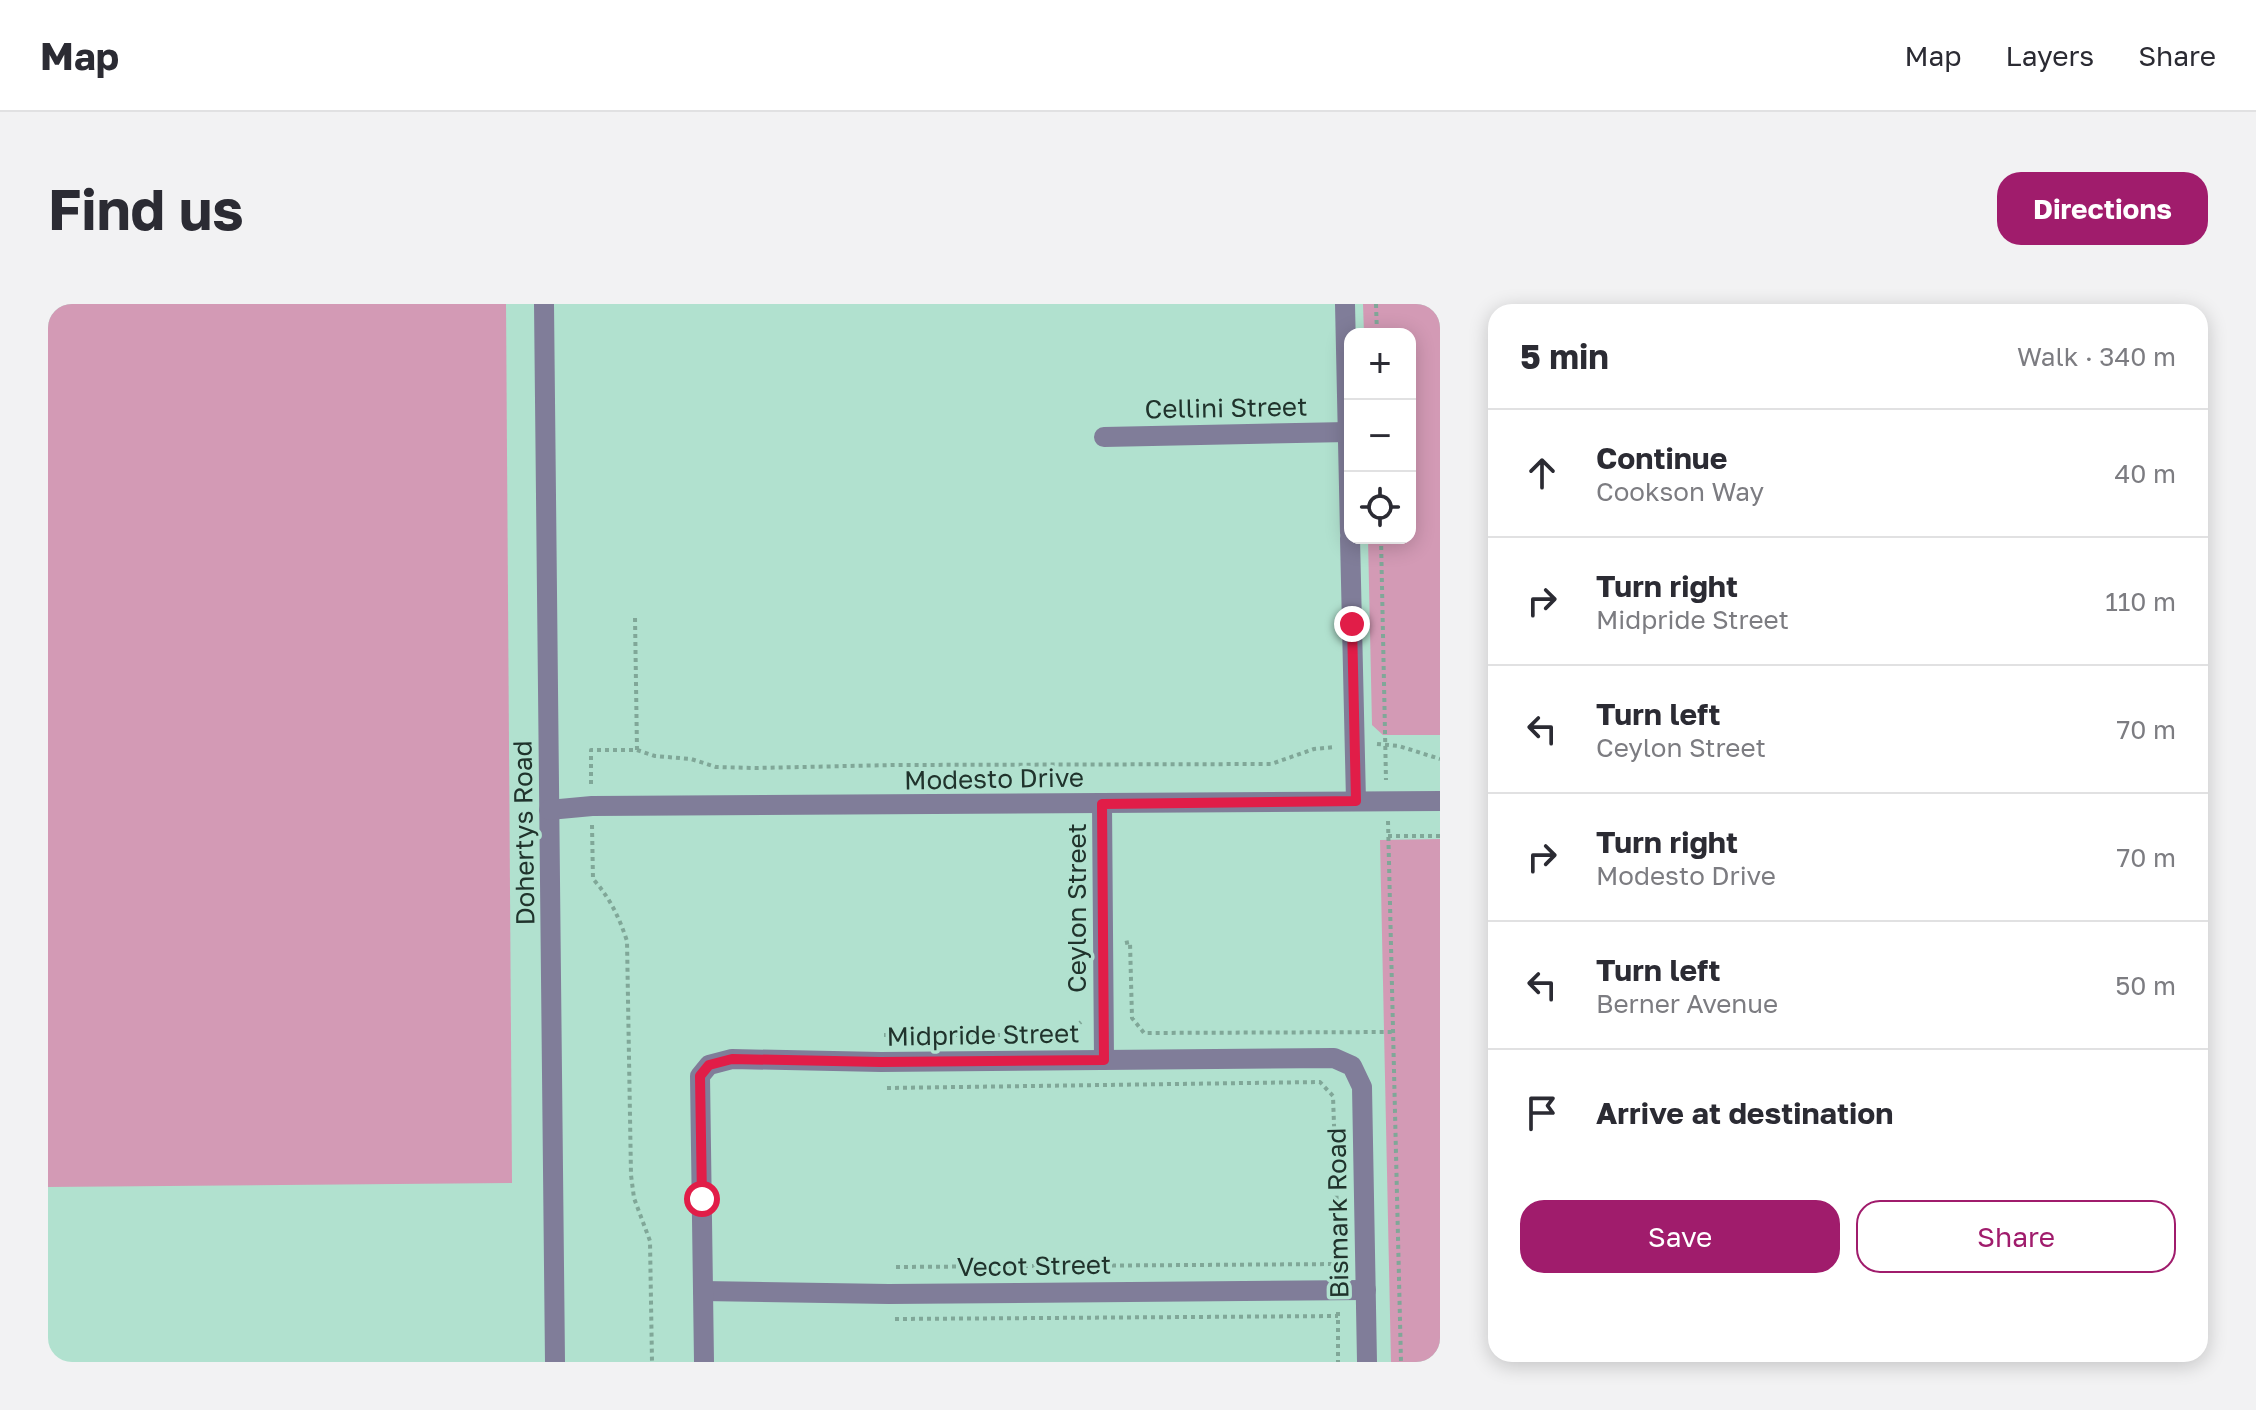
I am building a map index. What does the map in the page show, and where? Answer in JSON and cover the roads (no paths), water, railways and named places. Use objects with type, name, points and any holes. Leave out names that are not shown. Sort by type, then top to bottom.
[{"type":"street","name":"Dohertys Road","points":[[544,304],[555,1362]]},
{"type":"street","points":[[1345,304],[1347,400]]},
{"type":"street","name":"Cellini Street","points":[[1104,437],[1344,432]]},
{"type":"street","points":[[1350,544],[1356,801]]},
{"type":"street","name":"Modesto Drive","points":[[549,810],[592,806],[1440,801]]},
{"type":"street","name":"Ceylon Street","points":[[1102,804],[1104,1060]]},
{"type":"street","name":"Midpride Street","points":[[703,1291],[700,1076],[709,1065],[732,1059],[881,1062],[1334,1058],[1352,1066]]},
{"type":"street","name":"Bismark Road","points":[[1352,1066],[1362,1087],[1367,1362]]},
{"type":"street","name":"Vecot Street","points":[[703,1291],[889,1294],[1366,1290]]},
{"type":"street","points":[[703,1291],[704,1362]]}]
